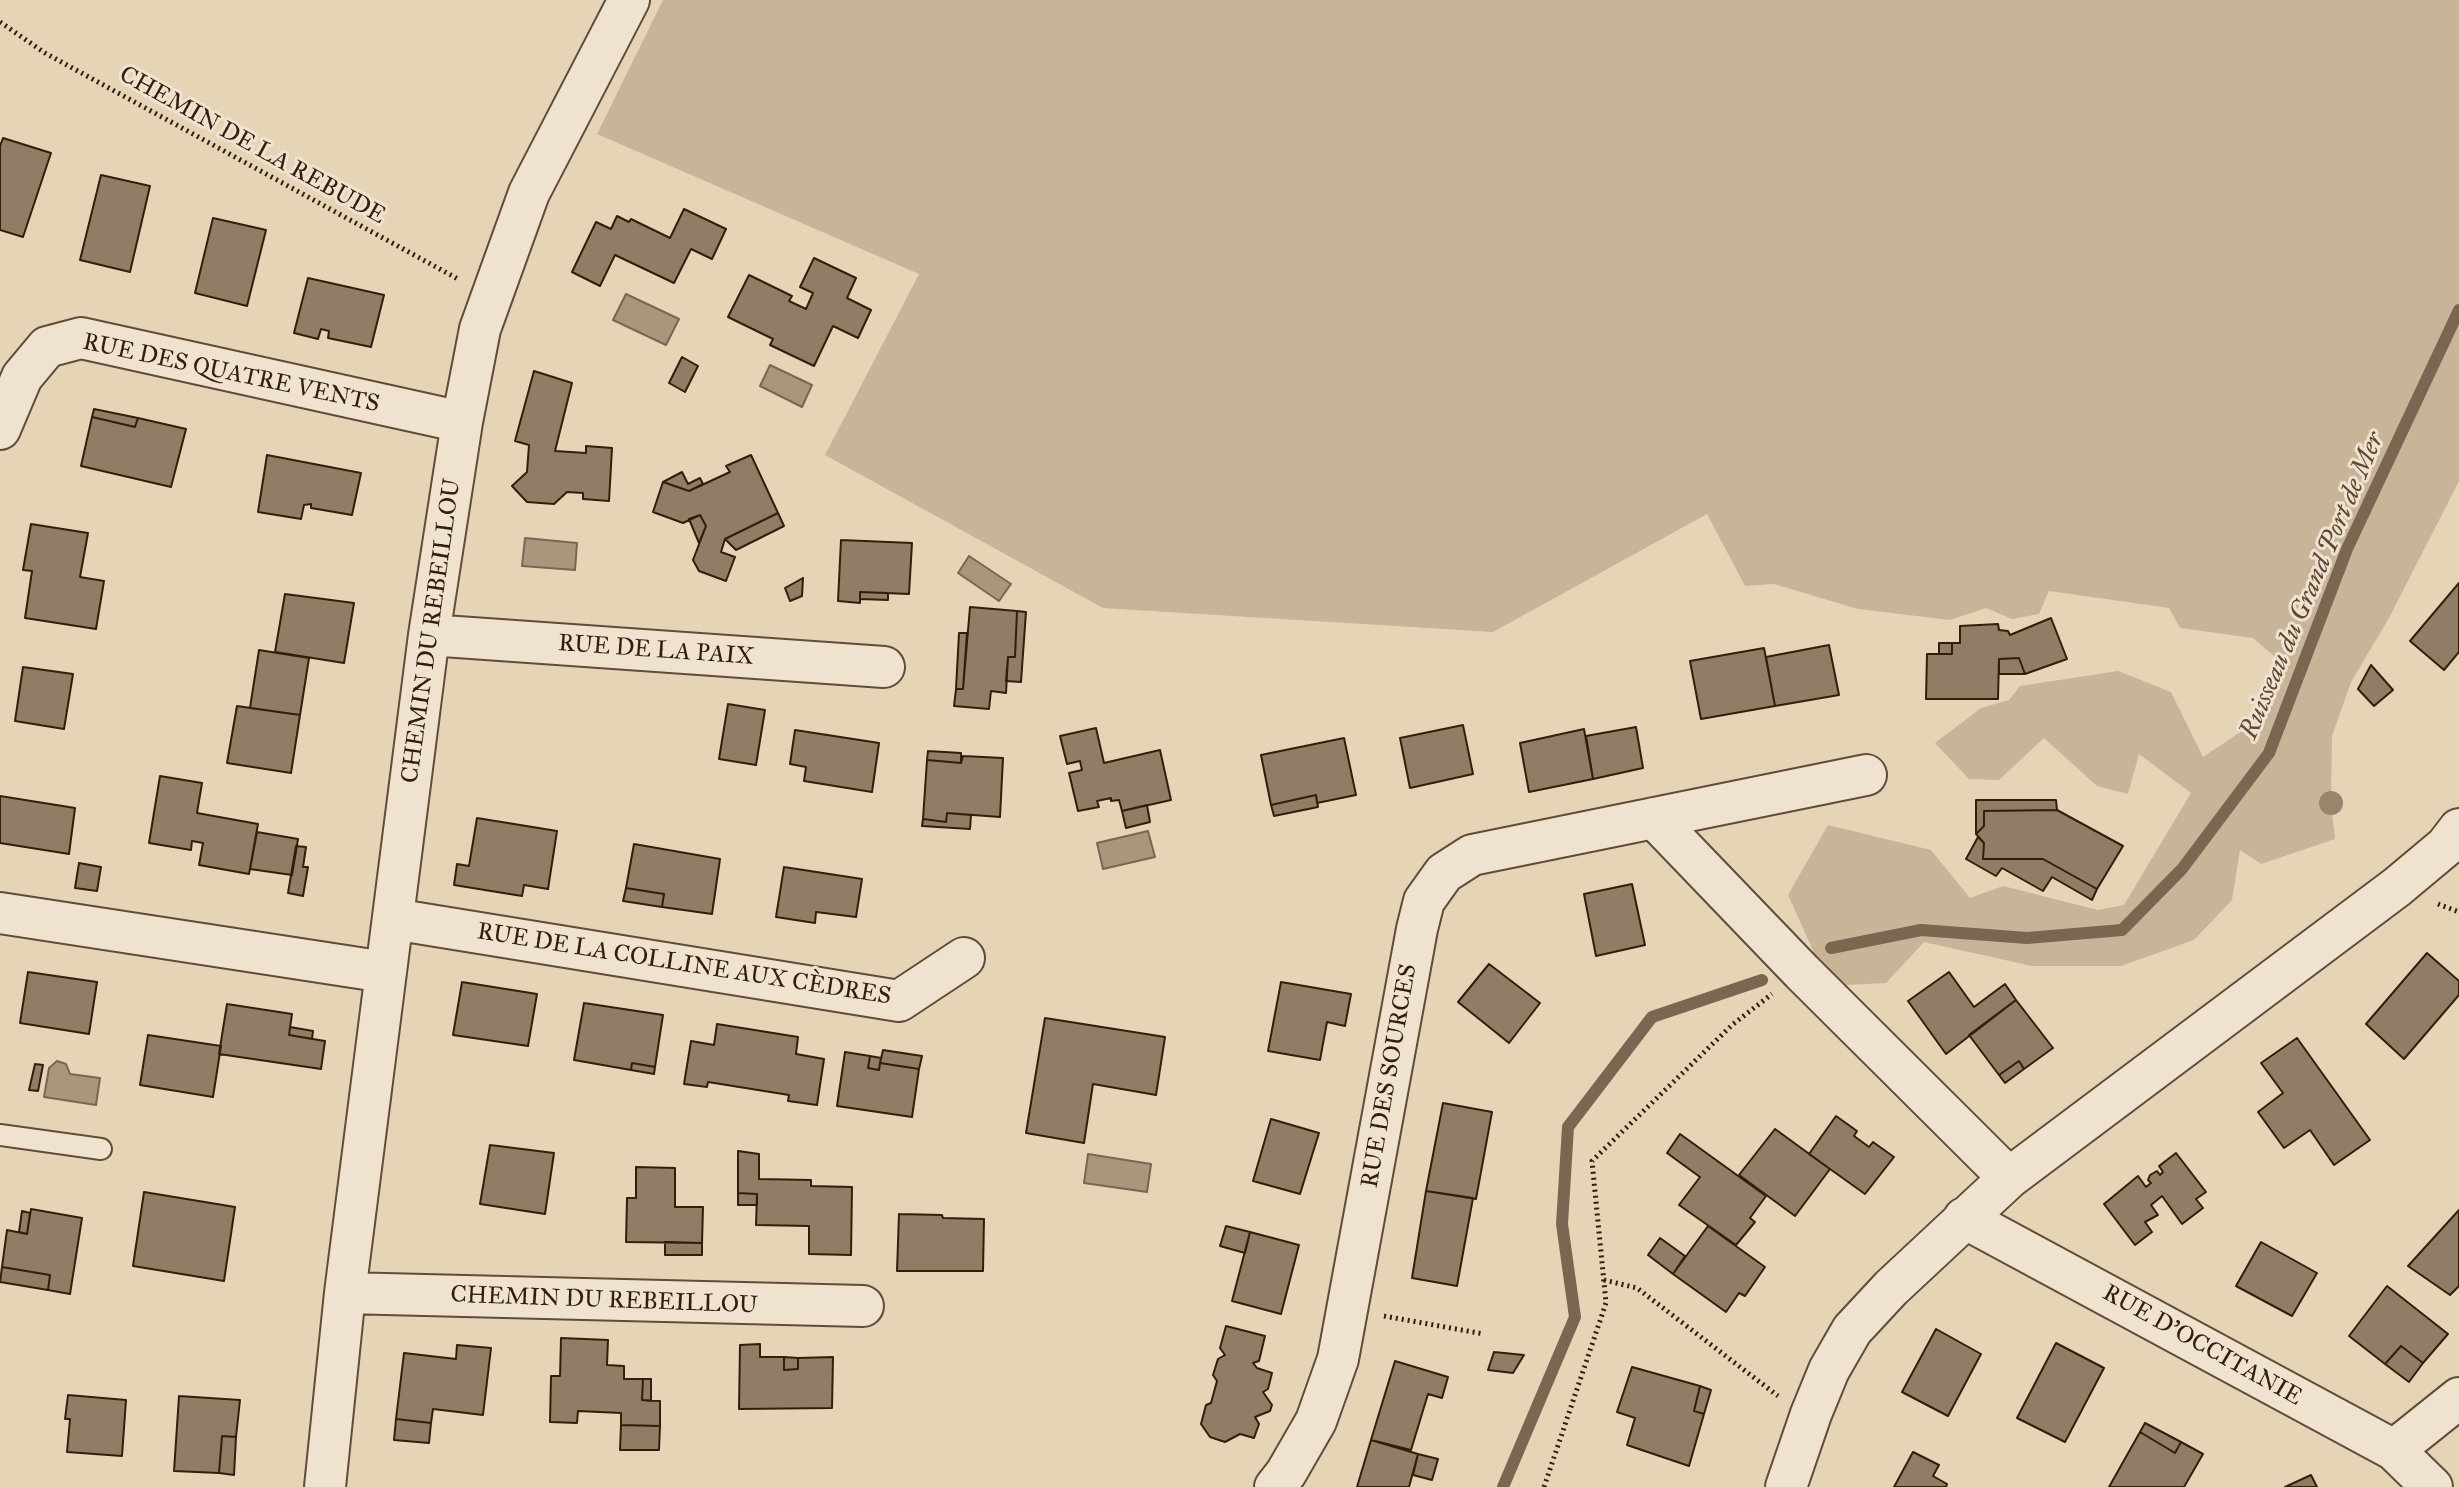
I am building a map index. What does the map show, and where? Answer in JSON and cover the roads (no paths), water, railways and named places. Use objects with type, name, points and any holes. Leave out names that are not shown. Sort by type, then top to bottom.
[{"type":"street","name":"CHEMIN DU REBEILLOU","points":[[325,1487],[345,1293],[429,635],[462,422],[480,329],[529,193],[629,0]]},
{"type":"street","name":"RUE DES QUATRE VENTS","points":[[0,429],[22,377],[47,347],[81,338],[462,422]]},
{"type":"street","name":"RUE DE LA PAIX","points":[[429,635],[884,667]]},
{"type":"street","name":"RUE DES SOURCES","points":[[1275,1487],[1316,1421],[1338,1359],[1417,929],[1424,901],[1444,873],[1472,855],[1866,775]]},
{"type":"street","points":[[1654,818],[1802,972],[2009,1178]]},
{"type":"street","points":[[1786,1487],[1829,1370],[1852,1330],[1891,1288],[2009,1178],[2373,905],[2455,839]]},
{"type":"street","points":[[0,913],[385,972]]},
{"type":"street","name":"RUE DE LA COLLINE AUX CÈDRES","points":[[393,919],[899,1001],[964,958]]},
{"type":"street","name":"RUE D'OCCITANIE","points":[[1964,1218],[2394,1450],[2432,1487]]},
{"type":"street","name":"CHEMIN DU REBEILLOU","points":[[345,1293],[863,1306]]},
{"type":"street","points":[[2394,1450],[2459,1398]]},
{"type":"lane","points":[[0,1135],[101,1149]]},
{"type":"waterway","name":"Ruisseau du Grand Port de Mer","points":[[1831,948],[1921,930],[2027,938],[2122,930],[2182,869],[2269,753],[2347,549],[2459,310]]},
{"type":"waterway","name":"Ruisseau du Grand Port de Mer","points":[[1503,1487],[1575,1317],[1562,1224],[1568,1127],[1652,1017],[1762,980]]}]
